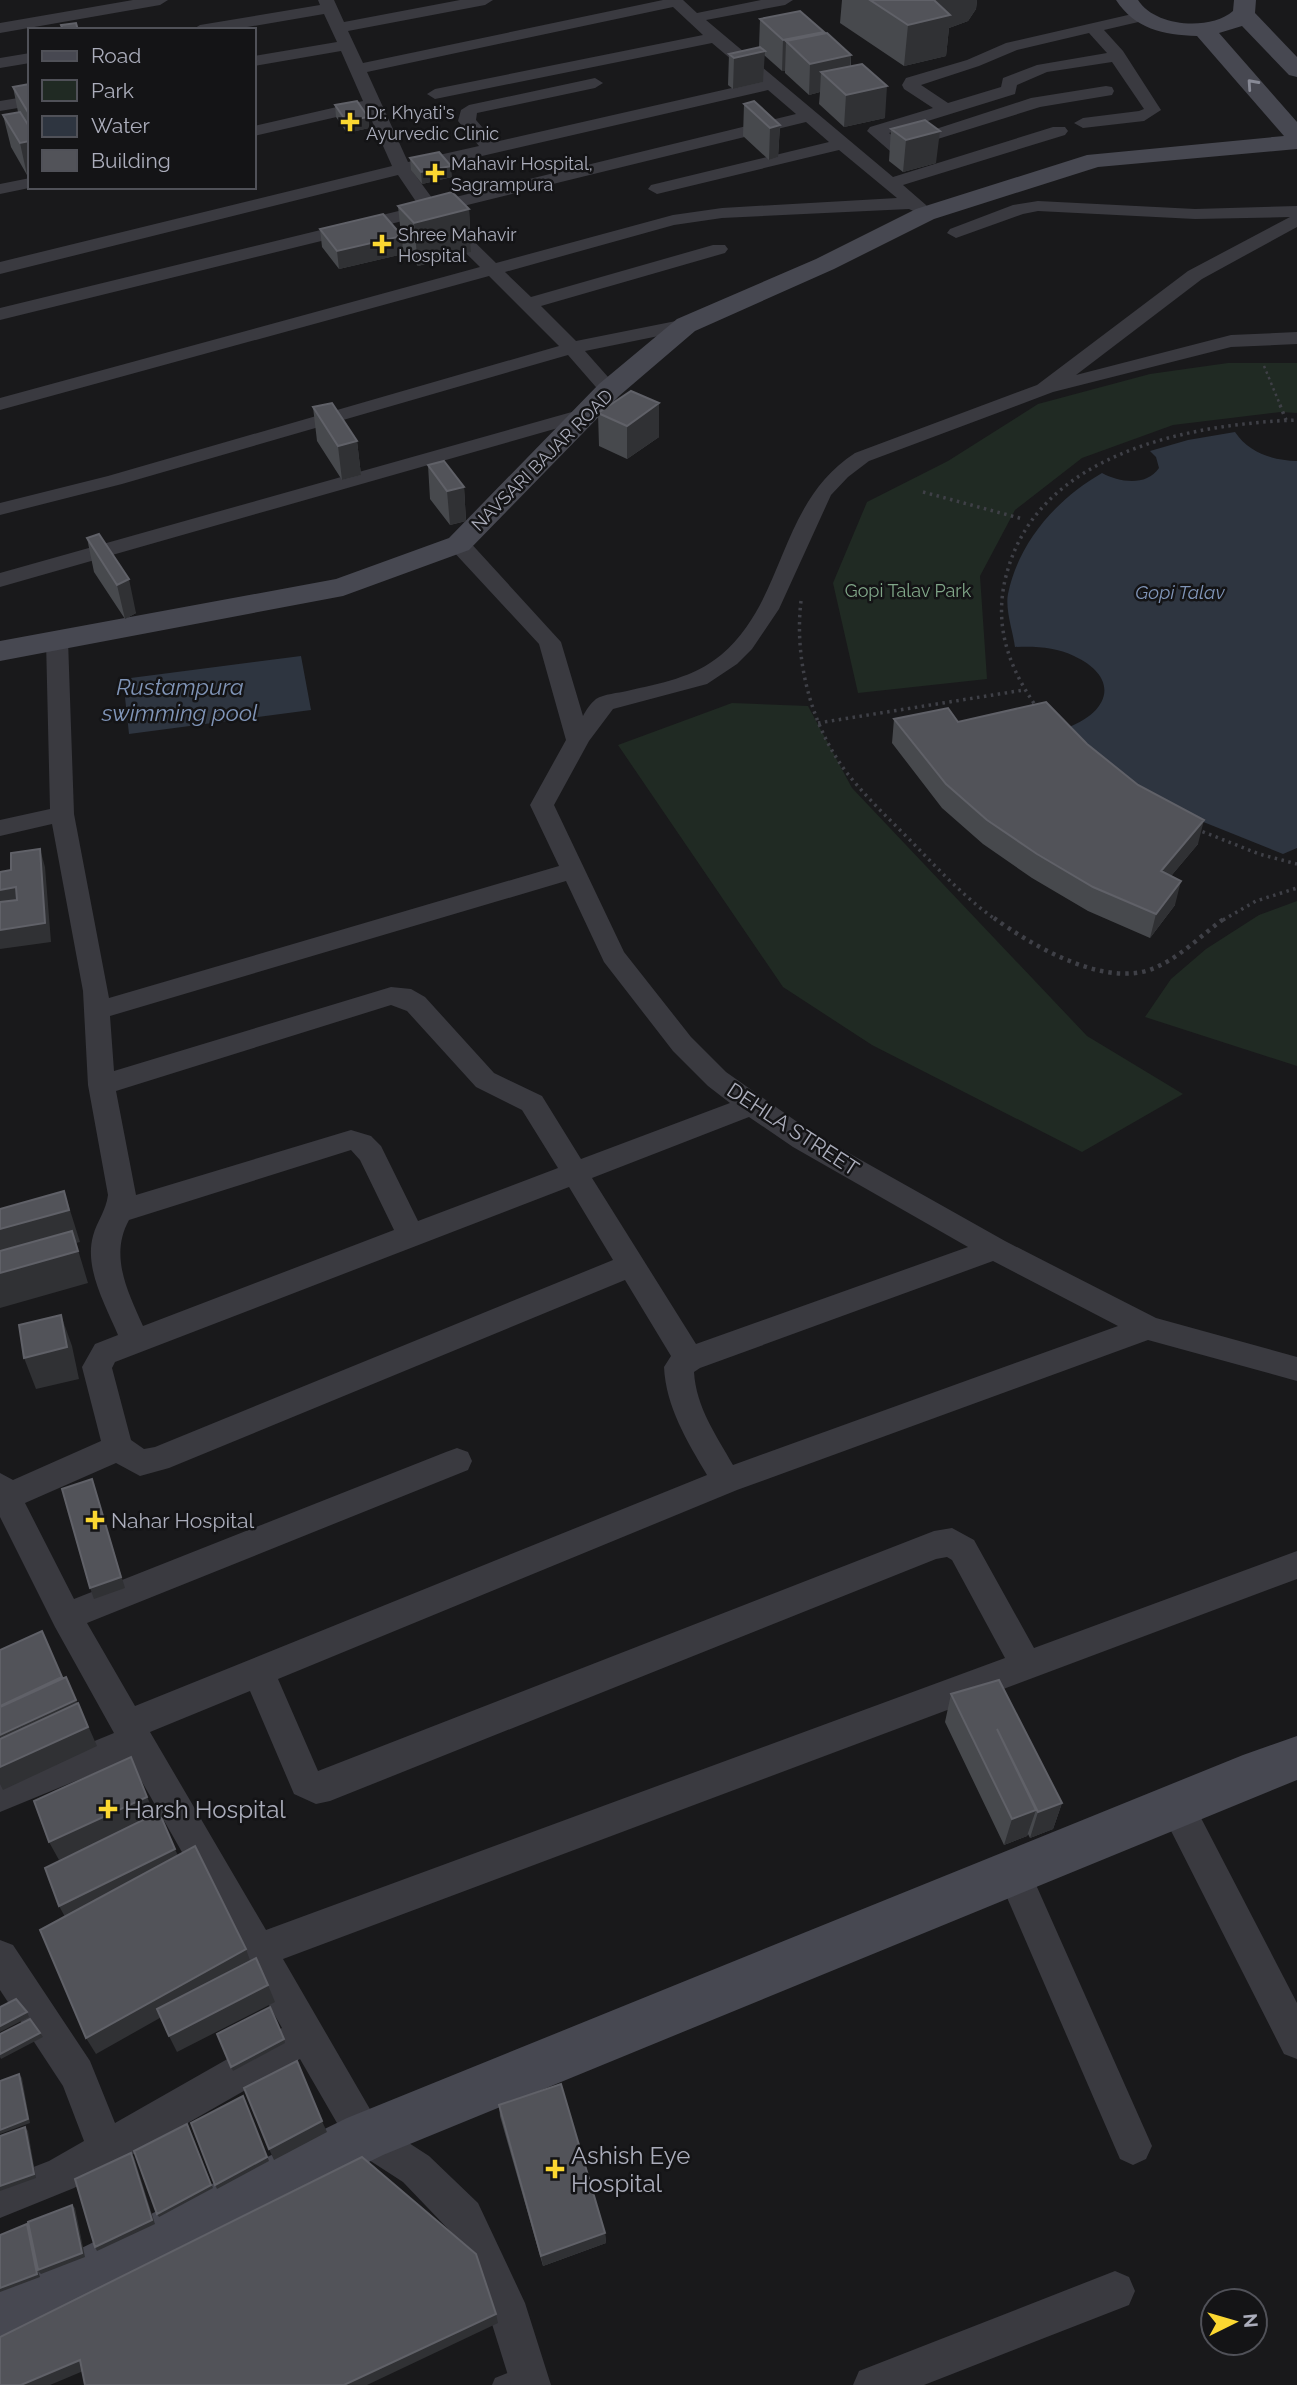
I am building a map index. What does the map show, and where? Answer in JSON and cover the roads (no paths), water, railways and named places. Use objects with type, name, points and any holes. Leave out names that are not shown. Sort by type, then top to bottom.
[{"type":"main road","points":[[1103,0],[1132,7],[1169,27],[1203,29],[1221,27],[1245,4],[1297,71]]},
{"type":"main road","points":[[1203,29],[1297,136]]},
{"type":"main road","name":"NAVSARI BAJAR ROAD","points":[[0,651],[343,587],[459,544],[610,390],[686,325],[825,264],[919,209],[1095,160],[1297,142]]},
{"type":"main road","points":[[0,2317],[365,2136],[1297,1758]]},
{"type":"street","points":[[0,28],[160,0]]},
{"type":"street","points":[[256,60],[485,0]]},
{"type":"street","points":[[694,18],[785,0]]},
{"type":"street","points":[[358,69],[675,1],[919,209]]},
{"type":"street","points":[[210,28],[328,4],[402,169],[429,207],[494,269],[610,390]]},
{"type":"street","points":[[945,109],[910,85],[912,82],[973,63],[1012,46],[1094,29],[1132,7]]},
{"type":"street","points":[[1083,123],[1144,116],[1153,110],[1117,54],[1094,29]]},
{"type":"street","points":[[542,30],[576,66]]},
{"type":"street","points":[[435,94],[576,66],[721,42],[754,43]]},
{"type":"street","points":[[896,147],[876,131],[1009,90],[1009,82],[1043,68],[1116,56]]},
{"type":"street","points":[[0,64],[28,58]]},
{"type":"street","points":[[491,149],[467,121],[469,110],[595,83]]},
{"type":"street","points":[[0,268],[402,169],[770,84]]},
{"type":"street","points":[[859,158],[1037,102],[1106,91]]},
{"type":"street","points":[[792,102],[817,96]]},
{"type":"street","points":[[0,106],[28,101]]},
{"type":"street","points":[[256,131],[373,104]]},
{"type":"street","points":[[0,314],[808,116]]},
{"type":"street","points":[[889,184],[1059,131]]},
{"type":"street","points":[[657,189],[841,144]]},
{"type":"street","points":[[0,190],[28,183]]},
{"type":"street","points":[[956,233],[1019,209],[1038,206],[1195,214],[1297,211]]},
{"type":"street","points":[[0,404],[689,217],[919,209]]},
{"type":"street","points":[[1044,389],[1195,275],[1297,220]]},
{"type":"street","points":[[528,304],[719,249]]},
{"type":"street","points":[[0,509],[115,480],[572,348],[686,325]]},
{"type":"street","points":[[578,740],[605,704],[684,686],[713,672],[729,659],[753,633],[765,615],[818,498],[836,476],[862,457],[1044,389],[1231,341],[1297,338]]},
{"type":"street","points":[[0,580],[586,414]]},
{"type":"street","points":[[459,544],[550,642],[578,740]]},
{"type":"street","points":[[57,640],[62,814],[99,1010],[101,1084],[122,1195],[121,1211],[107,1236],[103,1258],[135,1340]]},
{"type":"street","name":"DEHLA STREET","points":[[578,740],[541,805],[613,956],[682,1044],[717,1079],[803,1140],[995,1249],[1148,1328],[1297,1369]]},
{"type":"street","points":[[0,828],[62,814]]},
{"type":"street","points":[[99,1010],[572,871]]},
{"type":"street","points":[[101,1084],[391,996],[402,996],[416,1004],[485,1080],[497,1089],[524,1097],[532,1103],[690,1359]]},
{"type":"street","points":[[632,1265],[159,1459],[140,1463],[118,1448],[96,1367],[105,1353],[135,1340],[752,1105]]},
{"type":"street","points":[[121,1211],[351,1140],[361,1143],[371,1153],[411,1235]]},
{"type":"street","points":[[726,1481],[688,1408],[678,1383],[679,1367],[690,1359],[995,1249]]},
{"type":"street","points":[[0,1796],[259,1672],[726,1481],[1148,1328]]},
{"type":"street","points":[[118,1448],[3,1491],[66,1617],[365,2136],[416,2169],[464,2217],[505,2304],[521,2382]]},
{"type":"street","points":[[66,1617],[457,1461]]},
{"type":"street","points":[[259,1672],[306,1783],[316,1788],[330,1785],[933,1545],[952,1542],[963,1550],[1027,1666]]},
{"type":"street","points":[[258,1951],[1297,1565]]},
{"type":"street","points":[[1176,1805],[1297,2041]]},
{"type":"street","points":[[1013,1872],[1133,2146]]},
{"type":"street","points":[[0,1958],[77,2074],[106,2149]]},
{"type":"street","points":[[0,2199],[61,2175],[307,2034]]},
{"type":"street","points":[[894,2381],[1115,2291]]},
{"type":"water","name":"Gopi Talav","points":[[1235,432],[1247,445],[1262,454],[1297,461],[1297,848],[1283,854],[1186,815],[1115,773],[1063,729],[1091,715],[1104,696],[1104,686],[1099,675],[1089,665],[1074,656],[1045,648],[1015,647],[1008,606],[1013,575],[1031,539],[1055,509],[1085,483],[1102,473],[1116,479],[1132,481],[1147,478],[1159,468],[1156,457],[1150,451],[1188,440]]},
{"type":"water","name":"Rustampura swimming pool","points":[[301,656],[311,710],[129,734],[123,679]]},
{"type":"place","name":"Dr. Khyati's Ayurvedic Clinic","points":[[350,122]]},
{"type":"place","name":"Mahavir Hospital, Sagrampura","points":[[435,173]]},
{"type":"place","name":"Shree Mahavir Hospital","points":[[382,244]]},
{"type":"place","name":"Nahar Hospital","points":[[95,1520]]},
{"type":"place","name":"Harsh Hospital","points":[[108,1809]]},
{"type":"place","name":"Ashish Eye Hospital","points":[[555,2169]]},
{"type":"park label","name":"Gopi Talav Park","points":[[908,590]]}]
